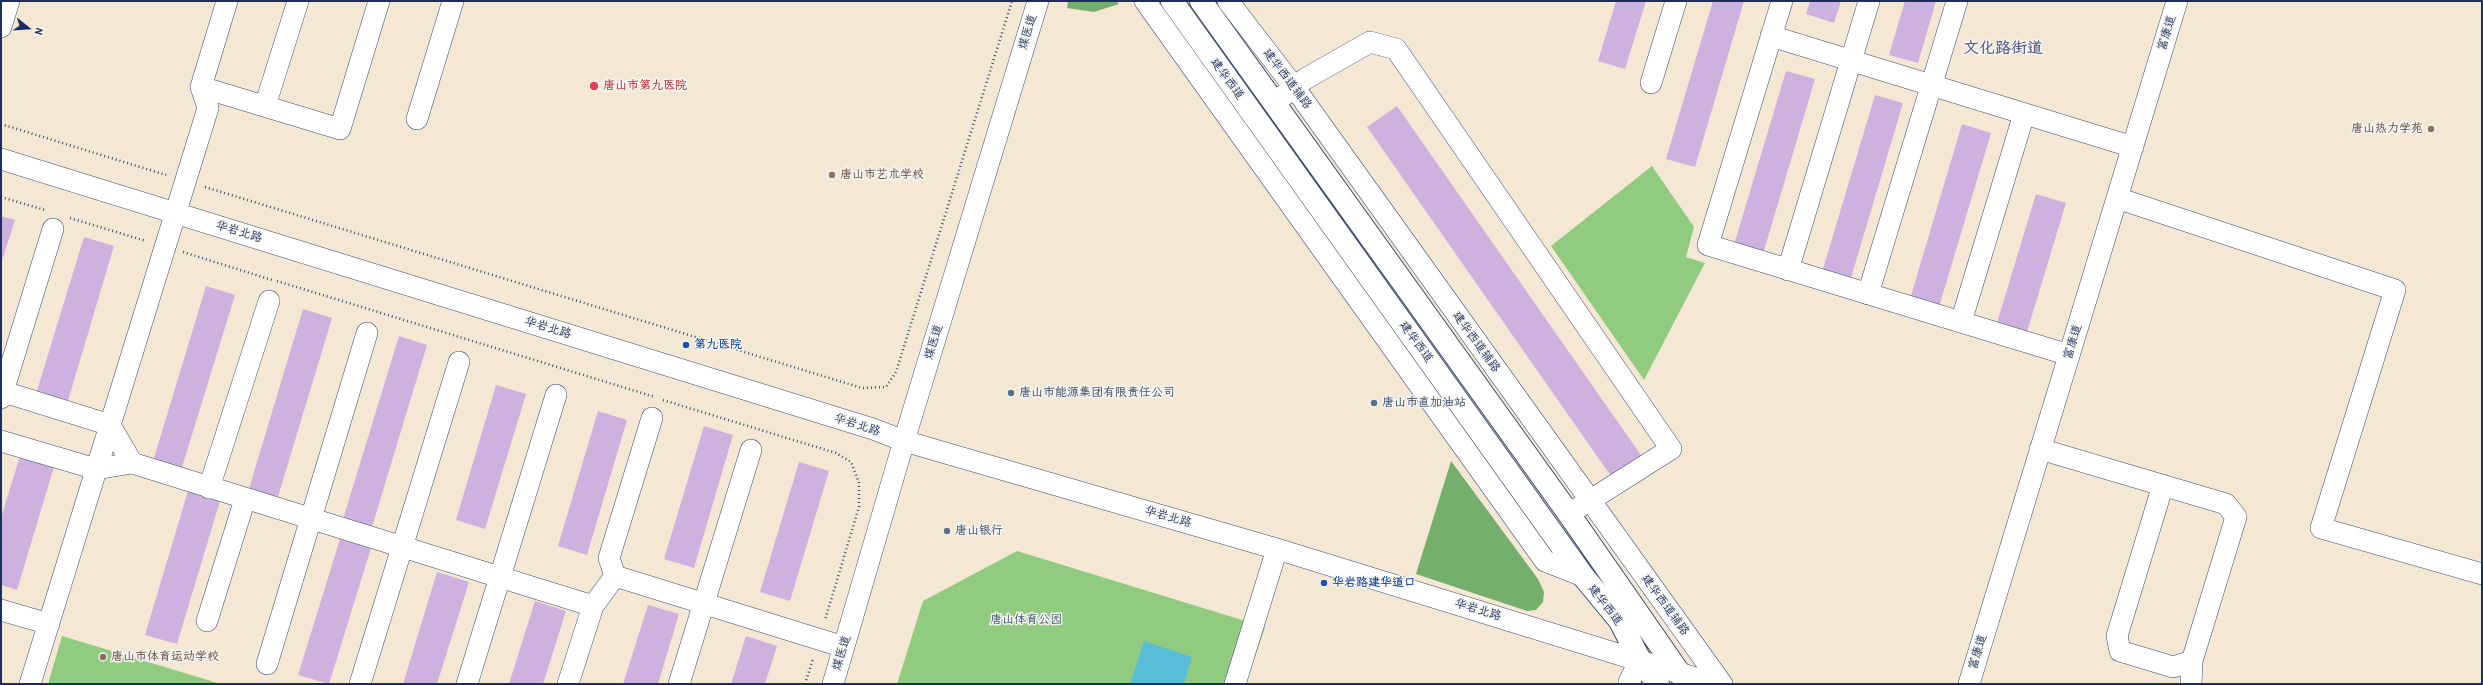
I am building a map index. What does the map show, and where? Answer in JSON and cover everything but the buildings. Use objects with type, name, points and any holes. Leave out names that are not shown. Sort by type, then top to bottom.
[{"type":"main road","name":"建华西道","points":[[1172,1],[1583,576],[1620,621],[1640,660],[1658,684]]},
{"type":"main road","name":"建华西道","points":[[1201,1],[1569,514],[1683,678]]},
{"type":"street","points":[[1,27],[9,1]]},
{"type":"street","points":[[30,684],[164,246],[208,108],[201,87],[227,1]]},
{"type":"street","points":[[265,106],[298,1]]},
{"type":"street","points":[[201,87],[340,129],[379,1]]},
{"type":"street","points":[[417,119],[453,1]]},
{"type":"street","name":"煤医道","points":[[833,684],[904,441],[1038,1]]},
{"type":"street","points":[[1145,1],[1545,561],[1583,576]]},
{"type":"street","name":"建华西道辅路","points":[[1228,1],[1294,87],[1722,684]]},
{"type":"street","points":[[1651,83],[1676,1]]},
{"type":"street","points":[[1782,1],[1708,245],[2069,355]]},
{"type":"street","points":[[1788,270],[1868,1]]},
{"type":"street","points":[[1868,294],[1957,1]]},
{"type":"street","name":"富康道","points":[[1969,684],[2177,1]]},
{"type":"street","points":[[1771,36],[2132,148]]},
{"type":"street","points":[[1274,103],[1294,87],[1370,42],[1396,49],[1671,449],[1569,514]]},
{"type":"street","points":[[1961,322],[2024,114]]},
{"type":"street","name":"华岩北路","points":[[1,159],[866,427],[904,441],[1277,549],[1640,660],[1683,678],[1715,684]]},
{"type":"street","points":[[2117,198],[2395,290],[2321,528],[2482,574]]},
{"type":"street","points":[[58,220],[2,393],[110,425],[132,463]]},
{"type":"street","points":[[209,488],[269,301]]},
{"type":"street","points":[[266,664],[367,333]]},
{"type":"street","points":[[360,684],[459,362]]},
{"type":"street","points":[[467,684],[556,395]]},
{"type":"street","points":[[615,576],[609,558],[652,418]]},
{"type":"street","points":[[1,441],[96,469],[132,463],[311,520],[593,606]]},
{"type":"street","points":[[2040,449],[2226,504],[2236,518],[2192,661],[2191,684]]},
{"type":"street","points":[[679,684],[751,450]]},
{"type":"street","points":[[2163,485],[2117,636],[2120,650],[2173,667],[2192,661]]},
{"type":"street","points":[[208,621],[245,499]]},
{"type":"street","points":[[1235,684],[1277,549]]},
{"type":"street","points":[[615,576],[844,647]]},
{"type":"street","points":[[568,684],[593,606],[615,576]]},
{"type":"street","points":[[1,610],[49,624]]},
{"type":"street","points":[[1630,684],[1629,682],[1640,660]]},
{"type":"path","points":[[1,124],[862,388],[886,387],[896,372],[1012,1]]},
{"type":"path","points":[[1,197],[58,220],[164,246],[836,453],[851,462],[859,483],[859,507],[805,684]]},
{"type":"green space","points":[[1068,1],[1117,1],[1119,4],[1094,12],[1067,8]]},
{"type":"green space","points":[[1652,166],[1694,227],[1686,257],[1705,263],[1644,380],[1551,246]]},
{"type":"green space","points":[[1451,461],[1538,579],[1544,592],[1543,602],[1536,610],[1527,611],[1416,574]]},
{"type":"green space","name":"唐山体育公园","points":[[1017,551],[1265,627],[1246,684],[897,684],[923,601]]},
{"type":"green space","name":"唐山市体育运动学校","points":[[62,636],[221,684],[48,684]]},
{"type":"water","points":[[1144,641],[1192,657],[1184,684],[1130,684]]},
{"type":"place","name":"唐山市第九医院","points":[[594,86]]},
{"type":"place","name":"唐山热力学苑","points":[[2431,129]]},
{"type":"place","name":"唐山市艺术学校","points":[[832,175]]},
{"type":"place","name":"第九医院","points":[[686,345]]},
{"type":"place","name":"唐山市能源集团有限责任公司","points":[[1011,393]]},
{"type":"place","name":"唐山市直加油站","points":[[1374,403]]},
{"type":"place","name":"唐山银行","points":[[947,531]]},
{"type":"place","name":"华岩路建华道口","points":[[1324,583]]},
{"type":"place","name":"唐山市体育运动学校","points":[[103,657]]},
{"type":"district","name":"文化路街道","points":[[2003,49]]}]
